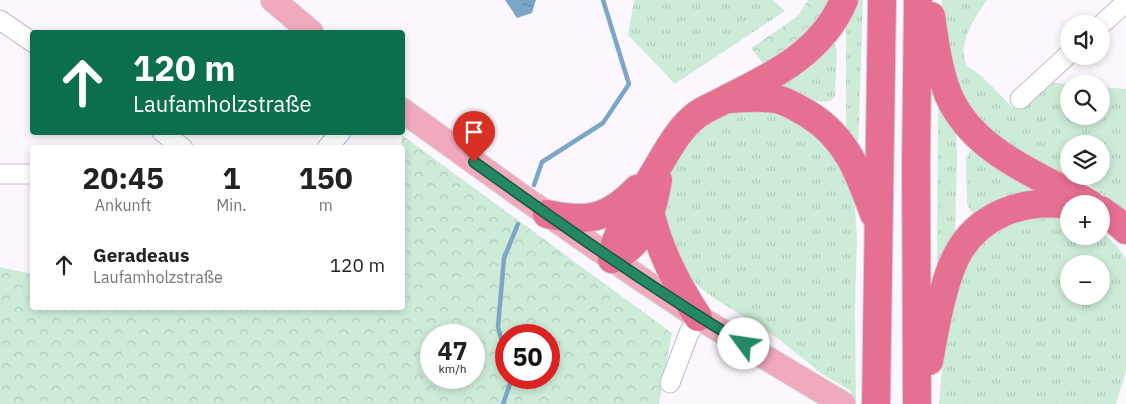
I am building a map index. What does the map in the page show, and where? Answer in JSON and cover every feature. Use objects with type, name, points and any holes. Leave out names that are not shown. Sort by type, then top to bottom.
[{"type":"highway","points":[[612,259],[614,247],[624,223],[675,140],[691,120],[710,106],[794,62],[807,52],[823,36],[835,20],[844,0]]},
{"type":"highway","points":[[876,404],[882,0]]},
{"type":"highway","points":[[918,0],[916,163],[919,404]]},
{"type":"highway","points":[[928,0],[936,50],[946,87],[959,113],[972,130],[986,143],[1008,159],[1071,195]]},
{"type":"highway","points":[[726,99],[766,98],[782,101],[796,107],[823,124],[844,146],[854,163],[878,226]]},
{"type":"highway","points":[[547,214],[566,218],[586,219],[607,213],[626,200],[662,162]]},
{"type":"highway","points":[[612,259],[630,248],[646,226],[651,215],[662,162]]},
{"type":"highway","points":[[919,404],[939,312],[955,259],[965,242],[983,223],[1016,207],[1052,202],[1060,203]]},
{"type":"highway","points":[[651,215],[654,230],[665,258],[678,286],[698,317]]},
{"type":"main road","points":[[273,0],[310,30]]},
{"type":"main road","points":[[405,112],[547,214],[698,317],[843,404]]},
{"type":"street","points":[[1110,17],[1126,2]]},
{"type":"street","points":[[0,20],[30,41]]},
{"type":"street","points":[[1020,99],[1060,62]]},
{"type":"street","points":[[330,145],[338,135]]},
{"type":"street","points":[[161,138],[176,145]]},
{"type":"street","points":[[0,174],[30,174]]},
{"type":"street","points":[[670,383],[689,333],[698,317]]},
{"type":"green space","points":[[634,0],[773,0],[785,11],[675,84],[628,35]]},
{"type":"green space","points":[[808,0],[837,0],[828,17],[766,68],[751,48],[798,16]]},
{"type":"green space","points":[[851,0],[863,0],[858,152],[846,130],[846,15]]},
{"type":"green space","points":[[942,0],[987,0],[969,31],[964,49],[964,57],[967,65],[979,74],[1013,108],[1045,82],[1060,83],[1060,125],[1110,125],[1110,88],[1126,89],[1126,212],[1110,200],[1110,195],[1103,195],[1089,185],[1110,185],[1110,135],[1060,135],[1060,174],[1041,166],[968,115],[943,42]]},
{"type":"green space","points":[[833,41],[837,50],[835,95],[832,100],[806,99],[762,87]]},
{"type":"green space","points":[[940,104],[956,132],[957,156],[955,237],[940,265],[937,265],[938,106]]},
{"type":"green space","points":[[766,107],[827,137],[854,194],[857,237],[855,308],[856,404],[851,404],[851,391],[822,374],[780,340],[699,287],[682,267],[663,213],[669,173],[675,161],[697,132],[714,120],[734,112]]},
{"type":"green space","points":[[402,135],[672,333],[659,404],[0,404],[0,267],[30,274],[30,310],[405,310],[405,145],[401,145]]},
{"type":"green space","points":[[975,148],[1046,191],[975,216],[967,205],[966,159],[969,152]]},
{"type":"green space","points":[[1018,216],[1060,217],[1060,245],[1110,245],[1110,239],[1126,259],[1126,371],[1116,404],[939,404],[943,357],[953,294],[976,243]]},
{"type":"water","points":[[505,0],[536,0],[532,13],[517,18]]},
{"type":"waterway","points":[[534,185],[542,162],[603,123],[629,84],[603,0]]},
{"type":"waterway","points":[[498,324],[504,258],[518,224]]},
{"type":"waterway","points":[[503,404],[508,389]]},
{"type":"route","points":[[474,162],[698,317],[744,344]]}]
